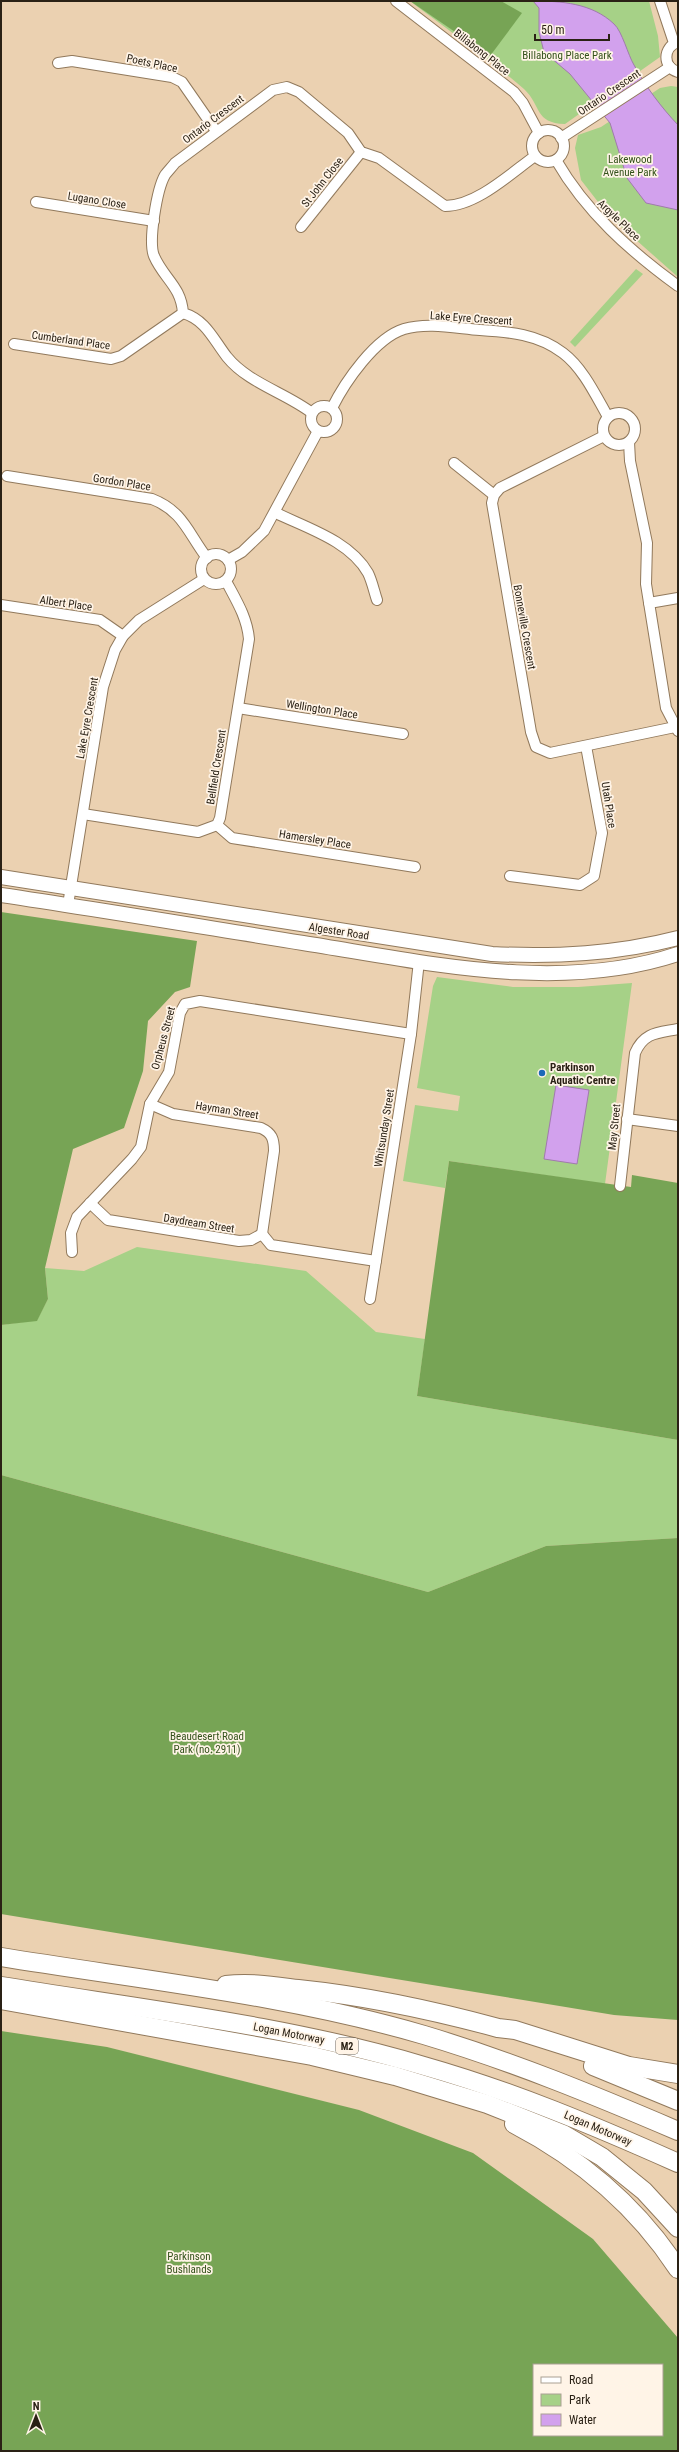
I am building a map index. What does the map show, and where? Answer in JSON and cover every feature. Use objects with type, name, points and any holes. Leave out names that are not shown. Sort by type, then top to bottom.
[{"type":"highway","points":[[1,1958],[311,2008],[423,2035],[564,2083],[678,2131]]},
{"type":"highway","points":[[194,1988],[243,1983],[327,1992],[393,2002],[498,2028],[514,2030],[629,2066],[678,2074]]},
{"type":"highway","name":"Logan Motorway","points":[[1,1986],[270,2029],[373,2052],[423,2065],[518,2096],[678,2163]]},
{"type":"highway","points":[[1,2000],[312,2056],[451,2092],[542,2124],[580,2143],[623,2172],[660,2206],[678,2228]]},
{"type":"highway","points":[[498,2028],[678,2101]]},
{"type":"highway","points":[[451,2092],[461,2102],[518,2126],[580,2164],[621,2198],[643,2221],[678,2268]]},
{"type":"main road","name":"Algester Road","points":[[1,877],[492,954],[540,957],[613,952],[678,938]]},
{"type":"main road","name":"Algester Road","points":[[1,895],[419,961],[500,970],[563,972],[624,966],[678,954]]},
{"type":"main road","points":[[419,961],[420,943]]},
{"type":"street","name":"Billabong Place","points":[[396,1],[514,92],[523,103],[539,133]]},
{"type":"street","points":[[660,1],[676,42],[666,54],[674,70]]},
{"type":"street","name":"Poets Place","points":[[58,63],[72,61],[172,77],[182,82],[216,131]]},
{"type":"street","name":"Ontario Crescent","points":[[561,138],[653,78],[674,70]]},
{"type":"street","name":"Ontario Crescent","points":[[183,313],[182,300],[178,291],[154,256],[152,242],[160,189],[165,175],[175,163],[273,90],[287,87],[299,92],[348,133],[361,152]]},
{"type":"street","points":[[554,132],[561,138],[564,148],[556,160],[547,162],[535,156],[532,151],[533,141],[539,133],[554,132]]},
{"type":"street","points":[[361,152],[379,158],[445,206],[458,206],[471,202],[535,156]]},
{"type":"street","name":"St John Close","points":[[301,227],[361,152]]},
{"type":"street","name":"Argyle Place","points":[[556,160],[593,214],[646,263],[678,286]]},
{"type":"street","name":"Lugano Close","points":[[36,202],[154,221]]},
{"type":"street","points":[[183,313],[195,317],[204,324],[228,358],[247,374],[312,413]]},
{"type":"street","name":"Cumberland Place","points":[[14,344],[111,359],[121,356],[183,313]]},
{"type":"street","name":"Lake Eyre Crescent","points":[[332,408],[338,396],[370,353],[387,338],[404,329],[426,326],[511,332],[544,342],[564,354],[585,379],[608,417]]},
{"type":"street","points":[[321,406],[332,408],[337,416],[336,425],[326,432],[318,431],[311,424],[312,413],[321,406]]},
{"type":"street","points":[[629,442],[614,445],[604,436],[603,426],[608,417],[620,413],[630,418],[634,427],[634,433],[629,442],[647,543],[646,584],[666,708],[676,729]]},
{"type":"street","points":[[228,560],[242,552],[264,531],[276,513],[318,431]]},
{"type":"street","points":[[454,463],[494,495],[500,488],[604,436]]},
{"type":"street","name":"Gordon Place","points":[[7,476],[152,499],[167,505],[176,512],[207,558]]},
{"type":"street","name":"Bonneville Crescent","points":[[494,495],[493,511],[531,732],[536,746],[550,753],[676,729]]},
{"type":"street","points":[[276,513],[342,545],[356,558],[368,574],[377,600]]},
{"type":"street","points":[[221,555],[228,560],[231,574],[226,581],[212,584],[204,579],[202,565],[207,558],[221,555]]},
{"type":"street","name":"Lake Eyre Crescent","points":[[68,905],[103,687],[115,650],[123,636],[139,620],[204,579]]},
{"type":"street","name":"Bellfield Crescent","points":[[217,825],[220,818],[249,639],[248,625],[226,581]]},
{"type":"street","points":[[649,603],[678,598]]},
{"type":"street","name":"Albert Place","points":[[1,605],[100,620],[123,636]]},
{"type":"street","name":"Wellington Place","points":[[238,708],[403,734]]},
{"type":"street","name":"Utah Place","points":[[510,876],[580,885],[594,876],[602,833],[586,746]]},
{"type":"street","points":[[83,814],[198,832],[217,825]]},
{"type":"street","name":"Hamersley Place","points":[[217,825],[232,838],[415,867]]},
{"type":"street","name":"Whitsunday Street","points":[[370,1299],[410,1034],[419,961]]},
{"type":"street","name":"Orpheus Street","points":[[72,1252],[70,1233],[77,1217],[141,1148],[150,1104],[169,1072],[180,1013],[185,1004],[200,1002],[410,1034]]},
{"type":"street","name":"May Street","points":[[620,1186],[635,1053],[640,1042],[651,1034],[678,1029]]},
{"type":"street","name":"Hayman Street","points":[[150,1104],[174,1114],[261,1128],[270,1133],[274,1142],[274,1151],[262,1234]]},
{"type":"street","points":[[627,1119],[678,1126]]},
{"type":"street","name":"Daydream Street","points":[[90,1202],[108,1220],[239,1241],[251,1240],[262,1234]]},
{"type":"street","points":[[262,1234],[271,1245],[376,1261]]},
{"type":"green space","name":"Billabong Place Park","points":[[410,1],[649,1],[658,36],[660,57],[565,124],[555,123],[543,117],[530,95],[524,89],[482,55]]},
{"type":"green space","points":[[410,1],[501,1],[522,13],[490,56]]},
{"type":"green space","name":"Lakewood Avenue Park","points":[[671,86],[678,87],[678,277],[609,216],[581,180],[575,148],[578,135],[601,127],[660,88]]},
{"type":"green space","points":[[636,269],[643,274],[575,347],[570,342]]},
{"type":"green space","points":[[1,912],[197,941],[190,987],[175,992],[148,1021],[143,1071],[124,1128],[73,1149],[45,1268],[48,1299],[37,1321],[1,1325]]},
{"type":"green space","name":"Parkinson Aquatic Centre","points":[[437,977],[513,987],[578,987],[632,983],[605,1184],[449,1161],[445,1188],[403,1181],[415,1105],[458,1111],[460,1096],[417,1088],[433,986]]},
{"type":"green space","points":[[449,1161],[631,1187],[632,1175],[678,1183],[678,1440],[417,1396]]},
{"type":"green space","points":[[137,1247],[306,1271],[376,1332],[425,1339],[417,1396],[678,1440],[678,1538],[546,1546],[428,1592],[1,1475],[1,1325],[37,1320],[48,1299],[45,1268],[84,1271]]},
{"type":"green space","name":"Beaudesert Road Park (no. 2911)","points":[[1,1475],[428,1592],[546,1546],[678,1538],[678,2020],[614,2015],[1,1914]]},
{"type":"green space","name":"Parkinson Bushlands","points":[[1,2031],[107,2047],[359,2110],[473,2153],[593,2239],[678,2338],[678,2451],[1,2451]]},
{"type":"water","points":[[533,1],[565,3],[586,7],[605,17],[617,27],[632,61],[644,81],[660,104],[678,125],[678,210],[646,203],[627,178],[610,123],[570,74],[544,52],[539,32],[539,8]]},
{"type":"water","points":[[556,1085],[589,1090],[577,1164],[544,1159]]},
{"type":"place","name":"Parkinson Aquatic Centre","points":[[542,1073]]}]
